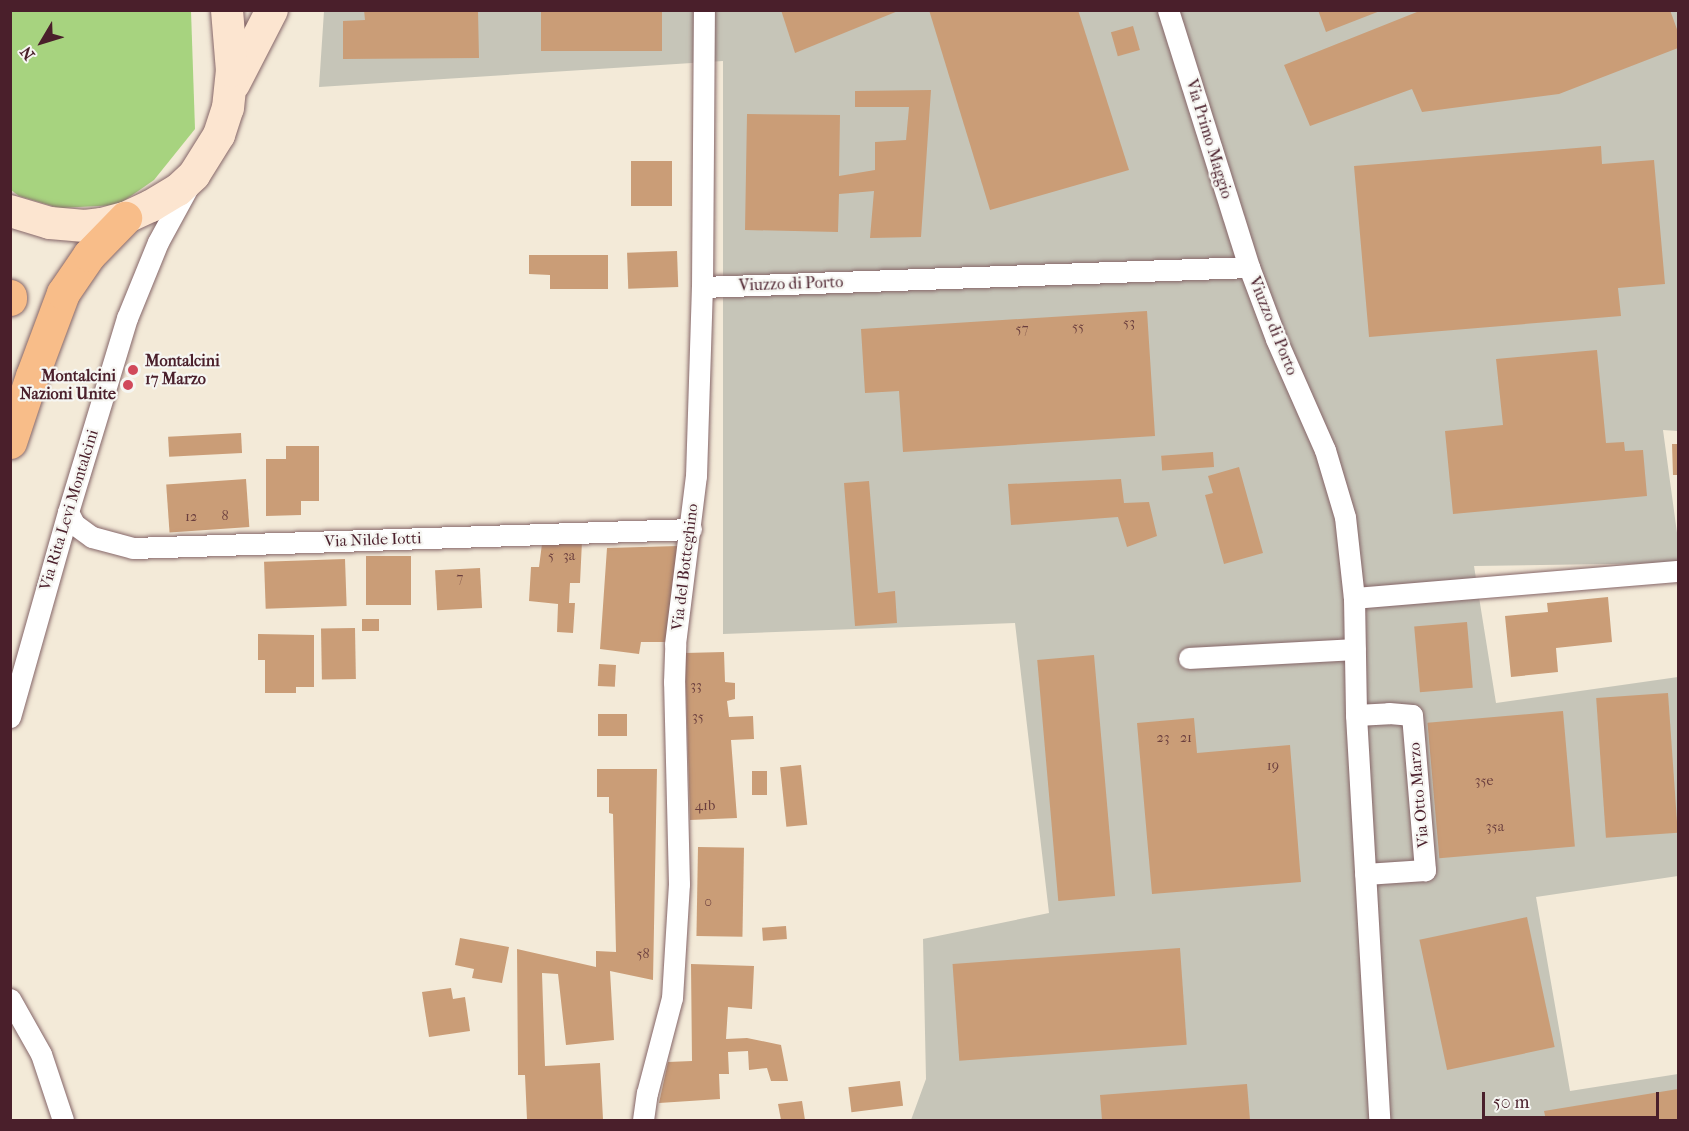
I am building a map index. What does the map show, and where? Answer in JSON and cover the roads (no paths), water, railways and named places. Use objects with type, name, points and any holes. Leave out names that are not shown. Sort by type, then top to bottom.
[{"type":"highway","points":[[10,442],[63,293],[89,255],[125,218]]},
{"type":"main road","points":[[10,211],[38,221],[85,226],[125,218],[165,199],[194,175],[219,135],[231,90],[227,10]]},
{"type":"main road","points":[[231,90],[272,10]]},
{"type":"street","name":"Via del Botteghino","points":[[643,1120],[647,1093],[672,998],[679,884],[675,644],[696,476],[702,286],[704,10]]},
{"type":"street","name":"Via Primo Maggio","points":[[1168,10],[1249,267]]},
{"type":"street","name":"Via Rita Levi Montalcini","points":[[10,717],[68,512],[136,292],[158,242],[194,175]]},
{"type":"street","name":"Viuzzo di Porto","points":[[702,286],[1249,267],[1276,339],[1336,483],[1345,517],[1354,598]]},
{"type":"street","name":"Via Nilde Iotti","points":[[68,512],[75,524],[92,537],[133,548],[691,529]]},
{"type":"street","points":[[1379,1120],[1356,715],[1354,598],[1678,571]]},
{"type":"street","points":[[1189,658],[1355,649]]},
{"type":"street","name":"Via Otto Marzo","points":[[1356,715],[1389,713],[1412,715],[1425,870],[1365,874]]},
{"type":"street","points":[[10,999],[41,1054],[63,1120]]},
{"type":"place","name":"Montalcini 17 Marzo","points":[[133,370]]},
{"type":"place","name":"Montalcini Nazioni Unite","points":[[128,385]]}]
